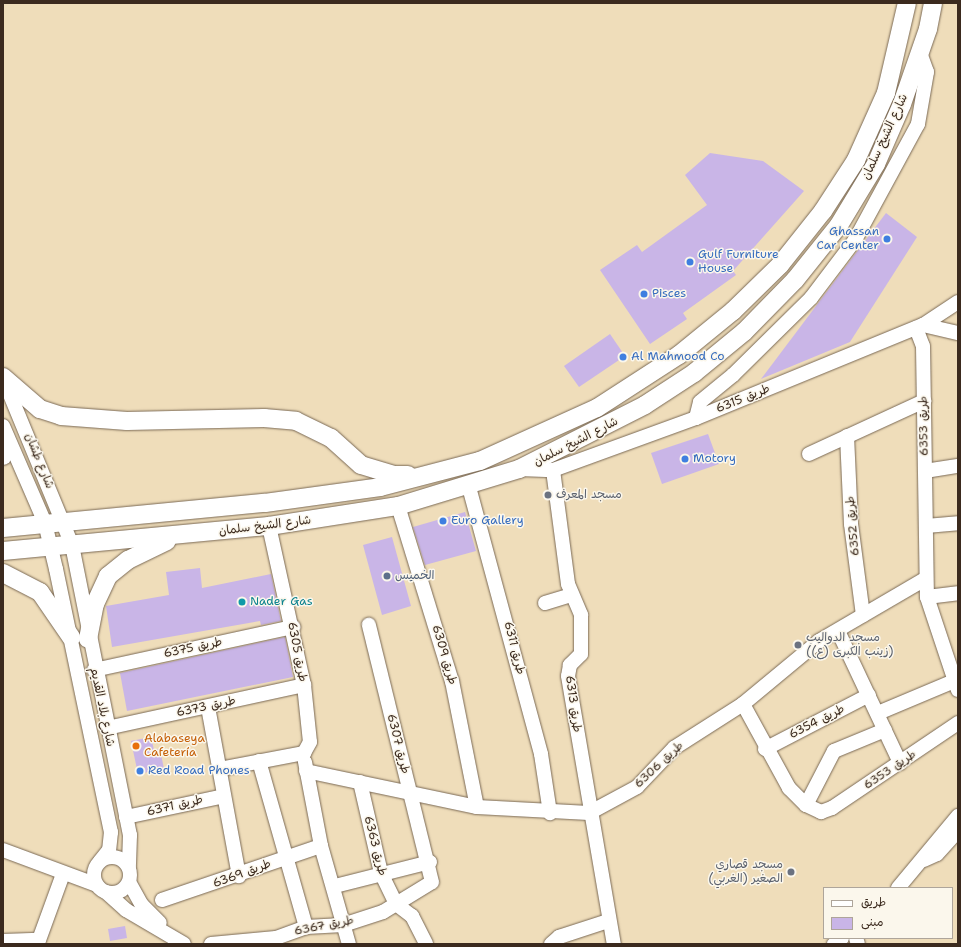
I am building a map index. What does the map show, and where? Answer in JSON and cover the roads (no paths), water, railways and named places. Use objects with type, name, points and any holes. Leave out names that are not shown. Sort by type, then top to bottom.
[{"type":"main road","name":"شارع الشيخ سلمان","points":[[3,528],[332,495],[436,474],[521,445],[597,408],[679,355],[733,311],[780,265],[823,211],[856,160],[886,93],[907,3]]},
{"type":"main road","name":"شارع الشيخ سلمان","points":[[3,551],[178,536],[269,526],[398,506],[469,487],[519,470],[604,429],[694,373],[744,332],[795,280],[839,226],[876,164],[920,53],[933,3]]},
{"type":"main road","points":[[3,377],[40,409],[61,416],[127,421],[264,418],[296,420],[332,438],[361,465],[374,471],[393,475],[436,474]]},
{"type":"main road","points":[[3,451],[3,456]]},
{"type":"main road","points":[[3,573],[40,592],[80,638],[108,576],[128,560],[178,536]]},
{"type":"street","points":[[696,418],[700,402],[733,375],[834,271],[883,193],[918,124],[927,72],[920,53]]},
{"type":"street","name":"طريق 6315","points":[[519,470],[553,470],[696,418],[920,326],[958,302]]},
{"type":"street","points":[[920,326],[958,333]]},
{"type":"street","name":"طريق 6353","points":[[878,713],[956,685],[927,597],[925,579],[926,526],[923,346],[920,326]]},
{"type":"street","points":[[733,375],[735,390],[743,399]]},
{"type":"street","name":"شارع طشان","points":[[3,377],[64,522],[72,545]]},
{"type":"street","points":[[809,454],[924,401]]},
{"type":"street","name":"شارع طشان","points":[[3,426],[45,524],[51,547]]},
{"type":"street","name":"طريق 6352","points":[[847,436],[851,524],[863,615]]},
{"type":"street","points":[[925,471],[958,466]]},
{"type":"street","name":"طريق 6313","points":[[553,470],[571,595],[581,615],[582,651],[570,665],[568,676],[589,813],[608,921],[614,944]]},
{"type":"street","name":"طريق 6311","points":[[469,487],[541,754],[550,812]]},
{"type":"street","name":"طريق 6309","points":[[398,506],[452,681],[477,807]]},
{"type":"street","points":[[926,526],[958,523]]},
{"type":"street","name":"طريق 6305","points":[[269,526],[293,627],[304,685],[310,742],[304,753]]},
{"type":"street","name":"شارع بلاد القديم","points":[[72,545],[80,638],[111,832],[109,850],[99,863]]},
{"type":"street","name":"شارع بلاد القديم","points":[[51,547],[80,638],[94,670],[126,817],[130,843],[129,875]]},
{"type":"street","name":"طريق 6306","points":[[306,770],[410,794],[477,807],[589,813],[631,791],[674,748],[742,704],[796,657],[863,615],[925,579]]},
{"type":"street","points":[[927,597],[958,593]]},
{"type":"street","points":[[545,603],[571,595]]},
{"type":"street","name":"طريق 6307","points":[[369,625],[410,794],[430,862]]},
{"type":"street","name":"طريق 6375","points":[[94,670],[293,627]]},
{"type":"street","points":[[838,631],[878,713],[900,763]]},
{"type":"street","name":"طريق 6373","points":[[107,728],[304,685]]},
{"type":"street","name":"طريق 6354","points":[[765,749],[869,695]]},
{"type":"street","points":[[742,704],[765,749],[789,788],[806,805],[834,751],[885,730]]},
{"type":"street","points":[[208,707],[239,876]]},
{"type":"street","name":"طريق 6353","points":[[806,805],[821,812],[832,808],[958,724]]},
{"type":"street","points":[[220,769],[304,753],[321,846],[335,886],[343,925],[349,944]]},
{"type":"street","points":[[259,762],[285,858],[306,927]]},
{"type":"street","name":"طريق 6363","points":[[360,782],[381,873],[396,904],[412,916],[426,944]]},
{"type":"street","name":"طريق 6371","points":[[126,817],[224,796]]},
{"type":"street","points":[[899,887],[924,860],[930,847],[958,816]]},
{"type":"street","points":[[924,860],[937,854],[958,831]]},
{"type":"street","name":"طريق 6369","points":[[162,900],[239,876],[321,846]]},
{"type":"street","points":[[3,850],[101,888],[119,892],[129,875]]},
{"type":"street","points":[[63,874],[116,858],[129,875],[150,914],[184,944]]},
{"type":"street","points":[[335,886],[381,873],[430,862]]},
{"type":"street","name":"طريق 6367","points":[[211,944],[276,938],[306,927],[343,925],[396,904],[432,882],[430,862]]},
{"type":"street","points":[[99,863],[94,875],[101,888],[126,910],[184,944]]},
{"type":"street","points":[[3,941],[34,941],[42,937],[63,874]]},
{"type":"street","points":[[551,944],[559,937],[608,921]]},
{"type":"place","name":"Ghassan Car Center","points":[[887,239]]},
{"type":"place","name":"Gulf Furniture House","points":[[690,262]]},
{"type":"place","name":"Pisces","points":[[644,294]]},
{"type":"place","name":"Al Mahmood Co","points":[[623,357]]},
{"type":"place","name":"Motory","points":[[685,459]]},
{"type":"place","name":"مسجد المعرف","points":[[548,495]]},
{"type":"place","name":"Euro Gallery","points":[[443,521]]},
{"type":"place","name":"الخميس","points":[[387,576]]},
{"type":"place","name":"Nader Gas","points":[[242,602]]},
{"type":"place","name":"مسجد الدواليب (زينب الكبرى (ع))","points":[[798,645]]},
{"type":"place","name":"Alabaseya Cafetería","points":[[136,746]]},
{"type":"place","name":"Red Road Phones","points":[[140,771]]},
{"type":"place","name":"مسجد قصاري الصغير (الغربي)","points":[[791,872]]}]
